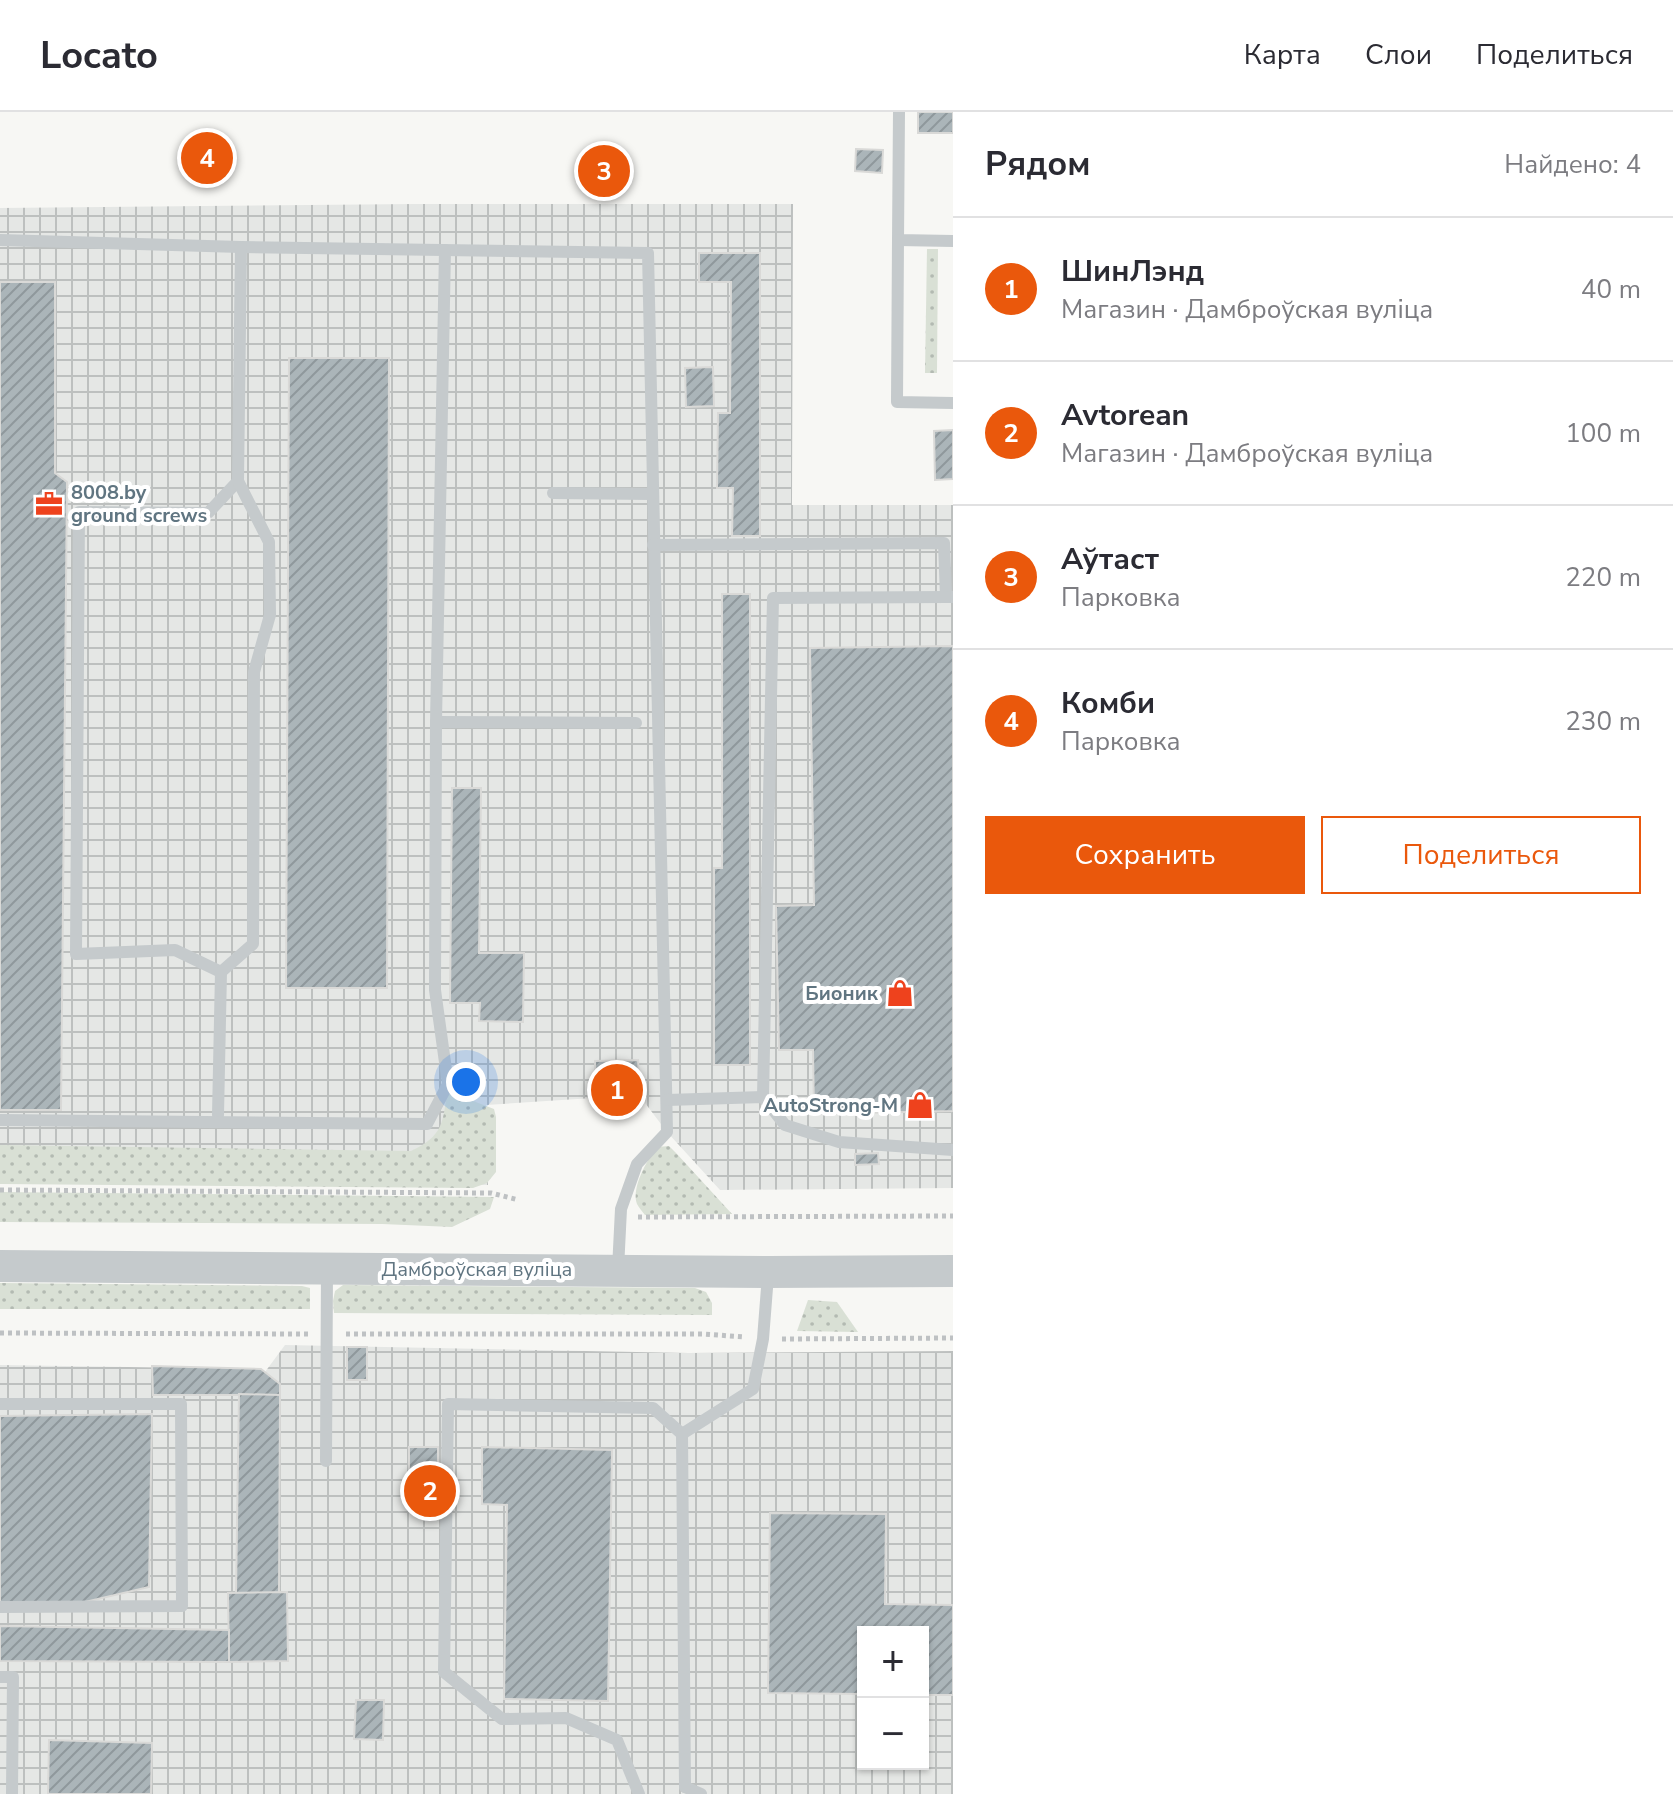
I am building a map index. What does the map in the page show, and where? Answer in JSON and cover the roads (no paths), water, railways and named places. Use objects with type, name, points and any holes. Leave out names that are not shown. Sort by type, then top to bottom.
[{"type":"street","name":"Дамброўская вуліца","points":[[0,1266],[953,1271]]},
{"type":"lane","points":[[899,112],[897,402],[953,403]]},
{"type":"lane","points":[[0,240],[648,253],[667,1132],[637,1164],[621,1209],[618,1269]]},
{"type":"lane","points":[[898,240],[953,241]]},
{"type":"lane","points":[[218,1115],[221,972],[253,944],[254,672],[270,615],[269,542],[238,481],[241,247]]},
{"type":"lane","points":[[0,1120],[427,1124],[448,1084],[435,990],[436,722],[445,250]]},
{"type":"lane","points":[[221,972],[175,950],[76,954],[79,512],[208,513],[238,481]]},
{"type":"lane","points":[[553,493],[652,494]]},
{"type":"lane","points":[[653,545],[949,543],[949,597],[773,598],[763,1097],[785,1125],[839,1142],[953,1150]]},
{"type":"lane","points":[[436,722],[636,723]]},
{"type":"lane","points":[[667,1100],[763,1097]]},
{"type":"lane","points":[[326,1461],[327,1269]]},
{"type":"lane","points":[[682,1434],[753,1389],[763,1339],[768,1272]]},
{"type":"lane","points":[[0,1404],[181,1404],[182,1606],[0,1607]]},
{"type":"lane","points":[[639,1794],[617,1740],[566,1718],[502,1719],[444,1672],[448,1404],[653,1408],[682,1434],[680,1790],[701,1794]]},
{"type":"lane","points":[[0,1677],[13,1677],[12,1794]]},
{"type":"place","name":"Комби","points":[[207,158]]},
{"type":"place","name":"Аўтаст","points":[[604,171]]},
{"type":"place","name":"8008.by ground screws","points":[[49,504]]},
{"type":"place","name":"Бионик","points":[[900,993]]},
{"type":"place","name":"ШинЛэнд","points":[[617,1090]]},
{"type":"place","name":"AutoStrong-M","points":[[920,1105]]},
{"type":"place","name":"Avtorean","points":[[430,1491]]}]
